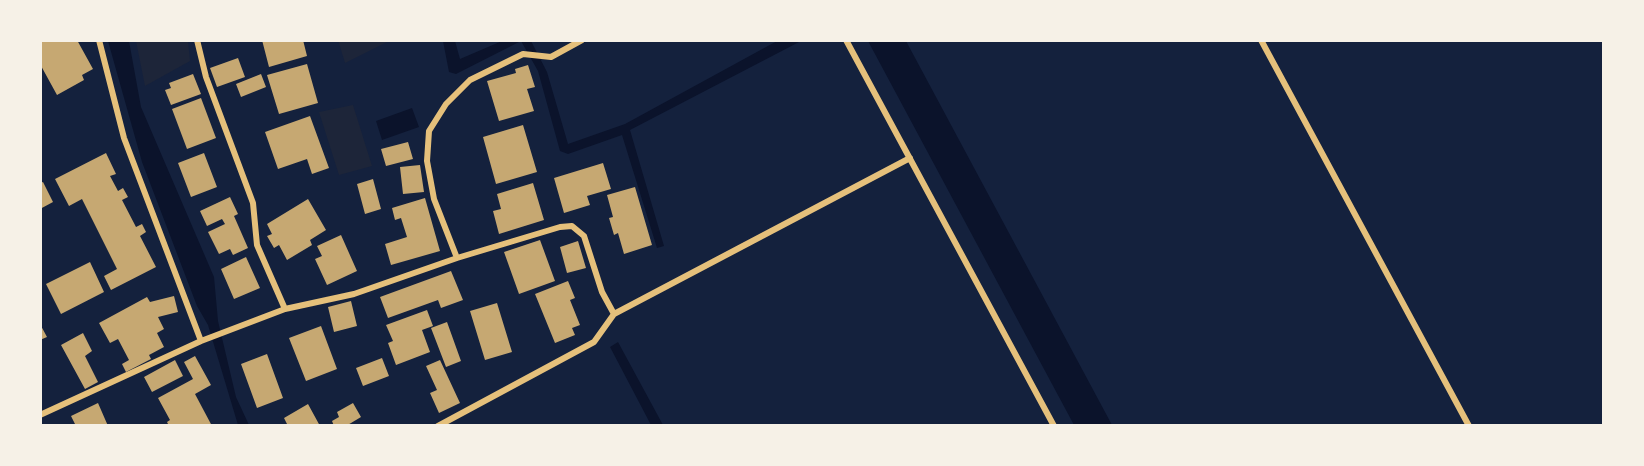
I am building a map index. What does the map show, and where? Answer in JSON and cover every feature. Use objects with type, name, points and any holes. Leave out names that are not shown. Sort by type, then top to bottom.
[{"type":"street","points":[[99,40],[124,138],[204,340]]},
{"type":"street","points":[[197,40],[206,77],[253,202],[257,245],[285,309]]},
{"type":"street","points":[[457,258],[434,199],[427,161],[429,131],[446,104],[470,80],[523,54],[551,57],[582,40]]},
{"type":"street","points":[[846,40],[1054,426]]},
{"type":"street","points":[[1261,40],[1469,426]]},
{"type":"street","points":[[438,426],[594,342],[614,314],[910,158]]},
{"type":"street","points":[[40,415],[204,340],[285,309],[354,294],[457,258],[560,226],[572,226],[584,236],[602,292],[614,314]]},
{"type":"shaded area","points":[[338,40],[389,40],[389,41],[345,63]]},
{"type":"shaded area","points":[[108,41],[129,41],[141,107],[214,277],[218,321],[236,397],[249,425],[238,425],[208,325],[197,306],[142,162]]},
{"type":"shaded area","points":[[136,41],[188,41],[190,61],[145,86]]},
{"type":"shaded area","points":[[443,41],[455,41],[460,59],[502,41],[521,41],[456,74],[449,72]]},
{"type":"shaded area","points":[[521,41],[531,41],[547,72],[568,144],[625,124],[777,41],[801,41],[630,130],[664,246],[657,248],[622,135],[568,154],[560,151],[538,71]]},
{"type":"shaded area","points":[[868,41],[906,41],[1112,425],[1074,425]]},
{"type":"shaded area","points":[[353,105],[372,166],[339,175],[319,112]]},
{"type":"shaded area","points":[[412,108],[419,127],[382,140],[376,121]]},
{"type":"shaded area","points":[[618,342],[663,425],[651,425],[610,347]]},
{"type":"building","points":[[77,40],[93,69],[82,75],[84,80],[57,95],[40,64],[40,42]]},
{"type":"building","points":[[262,40],[303,40],[307,56],[269,67]]},
{"type":"building","points":[[238,58],[245,77],[217,87],[210,68]]},
{"type":"building","points":[[307,64],[318,103],[279,114],[267,75]]},
{"type":"building","points":[[528,65],[535,87],[527,89],[534,111],[499,121],[487,81],[516,73],[515,69]]},
{"type":"building","points":[[193,74],[201,94],[171,105],[165,90],[171,88],[169,83]]},
{"type":"building","points":[[261,74],[266,87],[241,97],[236,84]]},
{"type":"building","points":[[201,98],[216,138],[187,149],[172,109]]},
{"type":"building","points":[[310,116],[329,168],[312,174],[307,159],[278,169],[265,132]]},
{"type":"building","points":[[523,125],[537,172],[496,184],[483,137]]},
{"type":"building","points":[[408,142],[413,159],[386,166],[381,149]]},
{"type":"building","points":[[106,153],[116,174],[110,176],[118,191],[123,188],[128,197],[122,200],[136,227],[142,224],[146,232],[140,236],[156,267],[111,290],[104,276],[117,269],[82,199],[69,206],[55,179]]},
{"type":"building","points":[[204,153],[217,187],[191,197],[178,163]]},
{"type":"building","points":[[603,163],[611,189],[587,196],[590,205],[564,213],[554,178]]},
{"type":"building","points":[[420,165],[424,192],[403,194],[400,167]]},
{"type":"building","points":[[373,179],[381,209],[365,214],[357,184]]},
{"type":"building","points":[[43,182],[53,202],[40,209],[40,183]]},
{"type":"building","points":[[533,183],[544,220],[499,234],[493,211],[501,209],[497,194]]},
{"type":"building","points":[[635,187],[652,245],[624,254],[618,233],[614,235],[609,218],[613,217],[607,195]]},
{"type":"building","points":[[230,197],[238,214],[234,216],[248,248],[233,255],[230,249],[219,254],[208,232],[225,224],[222,219],[207,226],[200,211]]},
{"type":"building","points":[[425,198],[440,251],[391,265],[385,244],[407,237],[401,218],[395,220],[392,208]]},
{"type":"building","points":[[308,199],[326,230],[310,240],[312,245],[287,260],[279,245],[274,248],[267,236],[272,234],[267,224]]},
{"type":"building","points":[[341,235],[357,271],[327,285],[315,259],[322,256],[317,246]]},
{"type":"building","points":[[540,240],[555,281],[519,294],[504,252]]},
{"type":"building","points":[[578,241],[586,268],[567,273],[560,247]]},
{"type":"building","points":[[246,257],[260,288],[234,299],[221,269]]},
{"type":"building","points":[[90,262],[104,292],[61,314],[46,284]]},
{"type":"building","points":[[451,271],[463,300],[441,308],[438,300],[388,318],[380,297]]},
{"type":"building","points":[[568,281],[575,298],[570,300],[580,325],[572,328],[575,335],[555,343],[535,294]]},
{"type":"building","points":[[174,296],[178,312],[158,317],[164,329],[157,333],[164,347],[149,355],[151,359],[126,372],[122,364],[129,360],[118,339],[110,343],[99,323],[147,297],[150,302]]},
{"type":"building","points":[[351,301],[357,326],[334,332],[328,307]]},
{"type":"building","points":[[497,303],[512,352],[485,360],[470,311]]},
{"type":"building","points":[[427,310],[433,326],[422,330],[430,352],[396,365],[388,343],[393,341],[386,325]]},
{"type":"building","points":[[447,322],[461,361],[446,367],[431,328]]},
{"type":"building","points":[[40,324],[47,337],[40,340]]},
{"type":"building","points":[[321,326],[337,369],[306,381],[289,338]]},
{"type":"building","points":[[83,333],[92,351],[85,356],[98,382],[85,389],[61,345]]},
{"type":"building","points":[[267,354],[283,398],[257,408],[241,364]]},
{"type":"building","points":[[195,356],[211,385],[195,394],[212,426],[169,426],[167,422],[170,420],[158,398],[193,379],[184,362]]},
{"type":"building","points":[[382,358],[389,376],[363,386],[356,368]]},
{"type":"building","points":[[175,360],[183,376],[152,392],[144,377]]},
{"type":"building","points":[[440,360],[460,403],[439,413],[430,393],[437,390],[426,366]]},
{"type":"building","points":[[98,403],[108,426],[76,426],[71,416]]},
{"type":"building","points":[[353,403],[361,417],[346,426],[334,426],[332,421],[339,417],[337,412]]},
{"type":"building","points":[[308,404],[320,426],[288,426],[284,418]]}]
